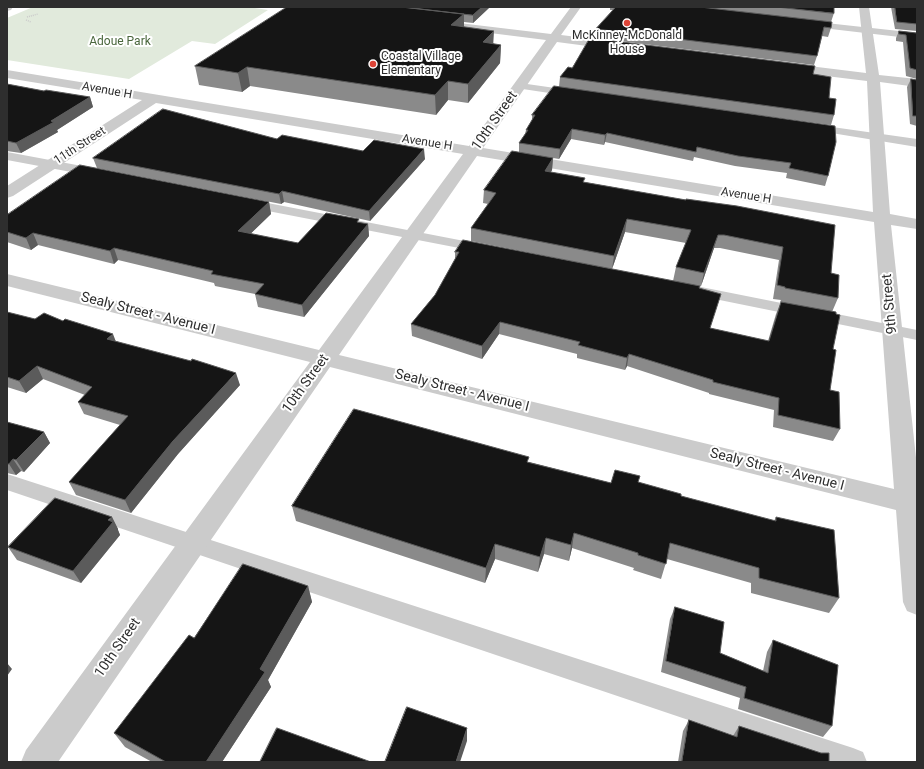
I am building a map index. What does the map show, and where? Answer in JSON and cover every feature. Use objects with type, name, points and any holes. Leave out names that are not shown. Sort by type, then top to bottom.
[{"type":"street","name":"10th Street","points":[[38,762],[325,357],[576,7]]},
{"type":"street","name":"9th Street","points":[[864,7],[869,31],[878,137],[882,218],[892,330],[913,504],[917,602]]},
{"type":"street","points":[[423,21],[633,47]]},
{"type":"street","points":[[775,66],[917,84]]},
{"type":"street","name":"Avenue H","points":[[7,74],[917,224]]},
{"type":"street","name":"11th Street","points":[[7,193],[153,99]]},
{"type":"street","name":"Sealy Street - Avenue I","points":[[7,280],[325,357],[913,504]]},
{"type":"lane","points":[[798,23],[917,36]]},
{"type":"lane","points":[[520,86],[590,96]]},
{"type":"lane","points":[[800,126],[917,142]]},
{"type":"lane","points":[[7,156],[113,176]]},
{"type":"lane","points":[[236,200],[498,252]]},
{"type":"lane","points":[[684,288],[917,335]]},
{"type":"lane","points":[[7,482],[853,762]]},
{"type":"path","points":[[28,17],[25,21],[31,22]]},
{"type":"green space","name":"Adoue Park","points":[[33,7],[248,7],[268,10],[215,44],[192,41],[129,79],[7,60],[7,18]]},
{"type":"building","points":[[287,7],[401,7],[464,14],[451,25],[494,31],[483,42],[501,45],[468,84],[448,81],[435,95],[247,67],[238,73],[195,66]]},
{"type":"building","points":[[404,7],[482,7],[473,15]]},
{"type":"building","points":[[616,7],[700,7],[832,22],[831,28],[824,27],[817,56],[596,29]]},
{"type":"building","points":[[777,7],[834,7],[834,13]]},
{"type":"building","points":[[895,7],[917,7],[917,24],[897,22]]},
{"type":"building","points":[[899,31],[917,33],[917,70],[910,68],[906,35],[899,34]]},
{"type":"building","points":[[590,38],[815,66],[813,74],[831,77],[829,98],[836,99],[834,115],[560,77],[568,67],[572,68]]},
{"type":"building","points":[[911,79],[917,80],[917,116],[913,116]]},
{"type":"building","points":[[7,84],[90,97],[51,121],[54,122],[16,143],[7,141]]},
{"type":"building","points":[[554,86],[835,126],[836,142],[828,176],[789,168],[791,163],[738,156],[697,147],[696,152],[607,133],[605,135],[572,129],[560,149],[519,143],[528,130],[526,130],[535,115],[532,115]]},
{"type":"building","points":[[163,109],[277,139],[282,135],[363,151],[374,140],[424,149],[369,211],[282,191],[279,194],[93,158]]},
{"type":"building","points":[[512,151],[553,158],[545,171],[585,178],[583,182],[686,200],[737,206],[835,225],[831,273],[839,275],[838,298],[785,288],[777,285],[783,247],[724,235],[718,235],[704,273],[676,267],[691,230],[627,219],[614,256],[471,228],[496,193],[484,190]]},
{"type":"building","points":[[80,165],[269,202],[238,231],[298,243],[326,213],[359,219],[357,222],[368,224],[302,305],[255,294],[264,284],[211,274],[213,271],[114,248],[110,251],[33,233],[26,238],[7,232],[7,215]]},
{"type":"building","points":[[463,240],[700,286],[699,288],[721,294],[710,328],[769,341],[781,302],[836,312],[836,314],[840,315],[833,349],[836,350],[830,390],[839,392],[840,429],[778,415],[779,398],[713,382],[713,380],[629,354],[627,358],[578,345],[580,342],[500,322],[482,346],[411,324],[435,295],[459,252],[455,252]]},
{"type":"building","points":[[7,312],[35,319],[44,313],[63,321],[65,319],[113,334],[107,339],[191,361],[192,359],[236,373],[173,441],[125,500],[69,482],[128,416],[78,402],[92,387],[37,366],[19,381],[7,377]]},
{"type":"building","points":[[354,409],[529,457],[527,462],[611,483],[615,470],[640,476],[638,482],[681,494],[681,496],[776,521],[776,517],[834,530],[839,598],[759,578],[759,568],[670,543],[666,564],[638,555],[638,553],[574,533],[571,545],[546,538],[540,557],[495,544],[486,568],[292,506]]},
{"type":"building","points":[[7,422],[44,432],[16,460],[13,459],[9,464],[7,464]]},
{"type":"building","points":[[55,498],[112,517],[108,520],[113,522],[73,571],[8,547]]},
{"type":"building","points":[[243,564],[308,586],[260,669],[265,672],[206,762],[166,762],[114,733],[189,635],[194,638]]},
{"type":"building","points":[[675,607],[724,622],[720,653],[768,673],[773,640],[838,665],[832,726],[744,698],[746,687],[666,661]]},
{"type":"building","points":[[407,707],[467,728],[456,762],[385,762]]},
{"type":"building","points":[[689,720],[737,737],[739,726],[821,753],[829,753],[829,762],[682,762]]},
{"type":"building","points":[[277,728],[371,762],[260,762]]},
{"type":"place","name":"McKinney-McDonald House","points":[[627,23]]},
{"type":"place","name":"Coastal Village Elementary","points":[[373,64]]}]
